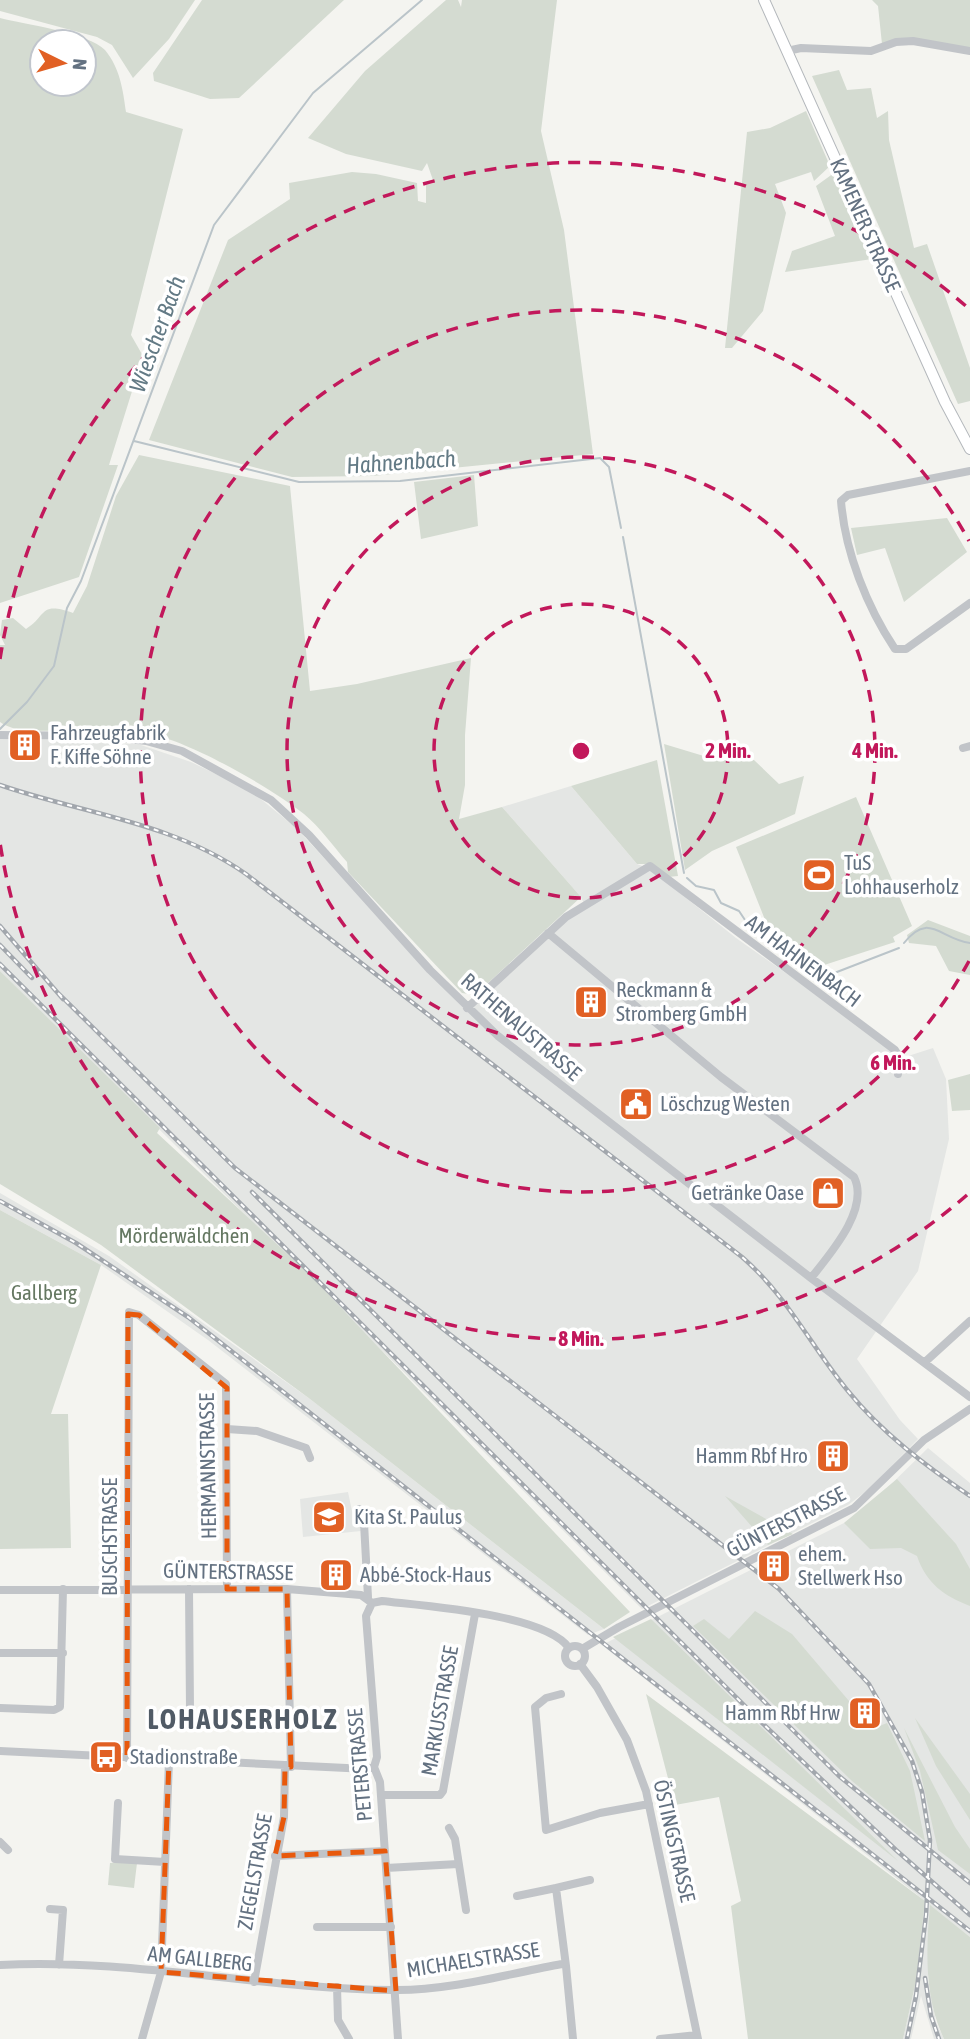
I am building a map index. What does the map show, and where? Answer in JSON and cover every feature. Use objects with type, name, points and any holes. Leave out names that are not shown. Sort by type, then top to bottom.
[{"type":"main road","name":"KAMENER STRASSE","points":[[764,0],[945,402],[970,449]]},
{"type":"street","points":[[788,51],[801,48],[871,51],[896,42],[913,41],[970,51]]},
{"type":"street","points":[[969,471],[848,495],[842,499],[850,548],[870,603],[893,645],[900,652],[970,603]]},
{"type":"street","name":"RATHENAUSTRASSE","points":[[0,735],[104,736],[146,741],[182,751],[271,800],[300,825],[467,1008],[498,1036],[597,1115],[970,1397]]},
{"type":"street","name":"AM HAHNENBACH","points":[[548,933],[583,905],[648,866],[895,1050],[900,1058],[898,1074]]},
{"type":"street","points":[[467,1008],[548,933],[703,1062],[854,1177],[860,1200],[856,1212],[811,1278]]},
{"type":"street","name":"HERMANNSTRASSE","points":[[127,1315],[131,1312],[139,1315],[224,1381],[227,1388],[227,1589]]},
{"type":"street","name":"BUSCHSTRASSE","points":[[127,1315],[127,1758]]},
{"type":"street","points":[[925,1362],[970,1321]]},
{"type":"street","name":"GÜNTERSTRASSE","points":[[580,1664],[568,1663],[565,1654],[569,1648],[574,1646],[582,1649],[625,1623],[854,1508],[871,1495],[918,1446],[970,1409]]},
{"type":"street","points":[[227,1429],[277,1436],[306,1448],[310,1458]]},
{"type":"street","name":"PETERSTRASSE","points":[[359,1509],[365,1523],[370,1600],[366,1616],[377,1757],[374,1767],[381,1795],[398,2039]]},
{"type":"street","points":[[0,1709],[54,1710],[60,1707],[63,1589]]},
{"type":"street","points":[[189,1589],[190,1710],[193,1718]]},
{"type":"street","name":"GÜNTERSTRASSE","points":[[0,1590],[287,1589],[475,1614],[533,1626],[559,1637],[569,1648]]},
{"type":"street","name":"ZIEGELSTRASSE","points":[[254,1982],[284,1817],[288,1767],[287,1589]]},
{"type":"street","name":"MARKUSSTRASSE","points":[[381,1795],[440,1795],[443,1791],[475,1614]]},
{"type":"street","points":[[580,1664],[585,1657],[582,1649]]},
{"type":"street","points":[[0,1653],[63,1654]]},
{"type":"street","name":"ÖSTINGSTRASSE","points":[[580,1664],[597,1687],[627,1740],[649,1804],[698,2037]]},
{"type":"street","points":[[561,1694],[545,1698],[535,1707],[546,1830],[600,1813],[649,1804]]},
{"type":"street","points":[[0,1751],[288,1767],[374,1767]]},
{"type":"street","points":[[142,2039],[161,1972],[169,1760]]},
{"type":"street","points":[[118,1803],[115,1858],[165,1862]]},
{"type":"street","points":[[449,1828],[466,1910]]},
{"type":"street","points":[[0,1842],[8,1850]]},
{"type":"street","points":[[275,1856],[384,1851]]},
{"type":"street","points":[[386,1868],[457,1864]]},
{"type":"street","points":[[517,1896],[590,1880]]},
{"type":"street","points":[[556,1888],[566,1966]]},
{"type":"street","points":[[50,1909],[68,1911],[59,1965]]},
{"type":"street","points":[[317,1927],[391,1927]]},
{"type":"street","name":"MICHAELSTRASSE","points":[[396,1990],[454,1984],[562,1964],[566,1966],[573,2039]]},
{"type":"street","name":"AM GALLBERG","points":[[0,1965],[59,1965],[254,1982],[396,1990]]},
{"type":"street","points":[[337,1987],[337,2015],[349,2039]]},
{"type":"street","points":[[660,2039],[698,2037]]},
{"type":"highlighted area","points":[[128,1314],[139,1315],[227,1388],[227,1589],[287,1589],[291,1767],[285,1767],[284,1817],[275,1856],[385,1851],[396,1991],[161,1972],[169,1761],[127,1758]]},
{"type":"shaded area","points":[[0,738],[138,744],[191,762],[251,791],[295,827],[469,1012],[557,928],[586,908],[581,897],[502,807],[571,786],[637,864],[650,869],[736,938],[905,1057],[933,1048],[946,1079],[949,1139],[918,1271],[857,1359],[900,1420],[918,1439],[869,1489],[848,1505],[642,1609],[0,971]]},
{"type":"shaded area","points":[[0,1193],[109,1256],[310,1399],[604,1629],[588,1635],[208,1340],[101,1265],[0,1210]]},
{"type":"shaded area","points":[[928,1448],[970,1483],[970,1937],[930,1906],[928,1979],[936,2022],[944,2039],[934,2039],[921,1996],[911,2039],[903,2039],[916,1981],[925,1901],[602,1645],[844,1523],[876,1499]]},
{"type":"shaded area","name":"Kita St. Paulus","points":[[348,1492],[352,1511],[360,1523],[361,1531],[303,1537],[300,1499]]},
{"type":"green space","points":[[0,0],[195,0],[169,39],[133,78],[112,45],[98,38],[98,28],[63,28],[0,11]]},
{"type":"green space","points":[[202,0],[344,0],[239,98],[210,99],[154,81],[153,73]]},
{"type":"green space","points":[[446,0],[458,0],[461,7],[462,0],[557,0],[541,131],[564,230],[593,454],[372,476],[292,477],[149,440],[228,240],[290,199],[289,183],[352,172],[376,174],[417,183],[418,201],[426,203],[426,185],[434,183],[427,163],[422,171],[346,154],[308,138],[365,71]]},
{"type":"green space","points":[[872,0],[970,0],[970,48],[916,39],[882,44],[878,6]]},
{"type":"green space","points":[[0,18],[48,28],[28,28],[28,98],[98,98],[98,45],[110,57],[117,72],[126,112],[183,129],[131,335],[143,356],[109,465],[118,465],[79,577],[0,603]]},
{"type":"green space","points":[[839,70],[847,90],[871,88],[877,118],[888,111],[889,140],[914,248],[927,244],[970,368],[970,401],[958,404],[812,76]]},
{"type":"green space","points":[[806,111],[830,166],[814,181],[811,172],[775,184],[786,213],[763,311],[732,348],[725,348],[747,132],[770,128]]},
{"type":"green space","points":[[834,173],[872,259],[785,272],[792,251],[835,236],[816,186]]},
{"type":"green space","points":[[139,455],[290,486],[310,691],[357,684],[471,658],[465,735],[465,785],[459,819],[502,807],[581,897],[475,995],[462,993],[348,872],[347,862],[310,819],[253,780],[209,756],[153,735],[106,729],[21,730],[0,722],[0,645],[5,645],[0,635],[2,620],[13,618],[26,629],[49,609],[73,613],[87,586],[116,496]]},
{"type":"green space","points":[[474,475],[478,526],[421,539],[414,482]]},
{"type":"green space","points":[[947,518],[967,552],[904,602],[885,548],[857,555],[851,528]]},
{"type":"green space","points":[[664,744],[717,760],[754,760],[779,784],[804,776],[795,814],[712,851],[685,870]]},
{"type":"green space","points":[[657,760],[678,876],[668,877],[653,864],[637,864],[571,786]]},
{"type":"green space","name":"TuS Lohhauserholz","points":[[856,797],[912,926],[893,937],[895,942],[815,968],[808,953],[802,956],[797,948],[788,957],[775,945],[736,847]]},
{"type":"green space","points":[[928,920],[970,936],[970,975],[949,971],[936,946],[909,943],[907,935]]},
{"type":"green space","name":"Mörderwäldchen","points":[[0,971],[160,1128],[157,1133],[309,1274],[630,1612],[604,1629],[310,1399],[101,1245],[0,1184]]},
{"type":"green space","points":[[970,1074],[970,1110],[952,1111],[948,1080]]},
{"type":"green space","name":"Gallberg","points":[[0,1210],[101,1265],[51,1414],[68,1414],[71,1548],[0,1549]]},
{"type":"green space","points":[[897,1479],[956,1544],[970,1569],[970,1606],[937,1587],[925,1574],[917,1556],[901,1548],[870,1549],[844,1523]]},
{"type":"green space","points":[[725,1496],[793,1534],[768,1545]]},
{"type":"green space","points":[[755,1611],[792,1634],[855,1708],[855,1718],[872,1729],[887,1723],[910,1771],[925,1841],[852,1781],[693,1626],[704,1619],[729,1639]]},
{"type":"green space","points":[[651,1619],[898,1861],[613,1637]]},
{"type":"green space","points":[[646,1694],[925,1901],[916,1981],[903,2039],[748,2039],[731,1906],[741,1901],[719,1797],[675,1805]]},
{"type":"green space","points":[[915,1718],[970,1794],[970,1820],[936,1766]]},
{"type":"green space","points":[[904,1728],[955,1827],[970,1849],[970,1874],[938,1850],[920,1771]]},
{"type":"green space","points":[[110,1863],[137,1863],[134,1888],[108,1885]]},
{"type":"green space","points":[[930,1905],[970,1937],[970,2039],[944,2039],[937,2023],[928,1973]]},
{"type":"waterway","name":"Wiescher Bach","points":[[0,729],[27,702],[54,666],[67,608],[81,581],[214,225],[313,93],[422,0]]},
{"type":"waterway","name":"Hahnenbach","points":[[134,441],[299,482],[400,481],[600,458],[609,467],[621,528]]},
{"type":"waterway","name":"Hahnenbach","points":[[623,537],[684,873]]},
{"type":"waterway","name":"Hahnenbach","points":[[687,878],[696,886],[714,890],[721,903],[739,911],[749,926],[761,932],[785,958]]},
{"type":"waterway","name":"Hahnenbach","points":[[904,943],[913,934],[928,928],[970,943]]},
{"type":"waterway","name":"Hahnenbach","points":[[794,962],[812,976],[824,977],[899,948]]},
{"type":"railway","points":[[0,785],[158,831],[218,856],[246,874],[742,1257],[773,1289],[834,1374],[875,1421],[905,1448],[970,1496]]},
{"type":"railway","points":[[0,926],[63,999]]},
{"type":"railway","points":[[0,945],[32,978]]},
{"type":"railway","points":[[0,964],[759,1720],[896,1850],[970,1915]]},
{"type":"railway","points":[[58,993],[235,1168],[779,1589],[869,1684],[912,1761],[922,1792],[930,1840],[926,1915],[916,1996],[907,2039]]},
{"type":"railway","points":[[252,1192],[839,1776],[970,1883]]},
{"type":"railway","points":[[0,1201],[76,1243],[188,1317],[970,1931]]},
{"type":"railway","points":[[925,1978],[931,2016],[939,2039]]},
{"type":"place","name":"Fahrzeugfabrik F. Kiffe Söhne","points":[[25,745]]},
{"type":"place","name":"TuS Lohhauserholz","points":[[819,875]]},
{"type":"place","name":"Reckmann & Stromberg GmbH","points":[[591,1002]]},
{"type":"place","name":"Löschzug Westen","points":[[636,1104]]},
{"type":"place","name":"Getränke Oase","points":[[828,1193]]},
{"type":"place","name":"Hamm Rbf Hro","points":[[833,1456]]},
{"type":"place","name":"Kita St. Paulus","points":[[329,1517]]},
{"type":"place","name":"ehem. Stellwerk Hso","points":[[774,1566]]},
{"type":"place","name":"Abbé-Stock-Haus","points":[[336,1575]]},
{"type":"place","name":"Hamm Rbf Hrw","points":[[865,1713]]},
{"type":"place","name":"Stadionstraße","points":[[106,1757]]},
{"type":"district","name":"LOHAUSERHOLZ","points":[[243,1719]]}]
